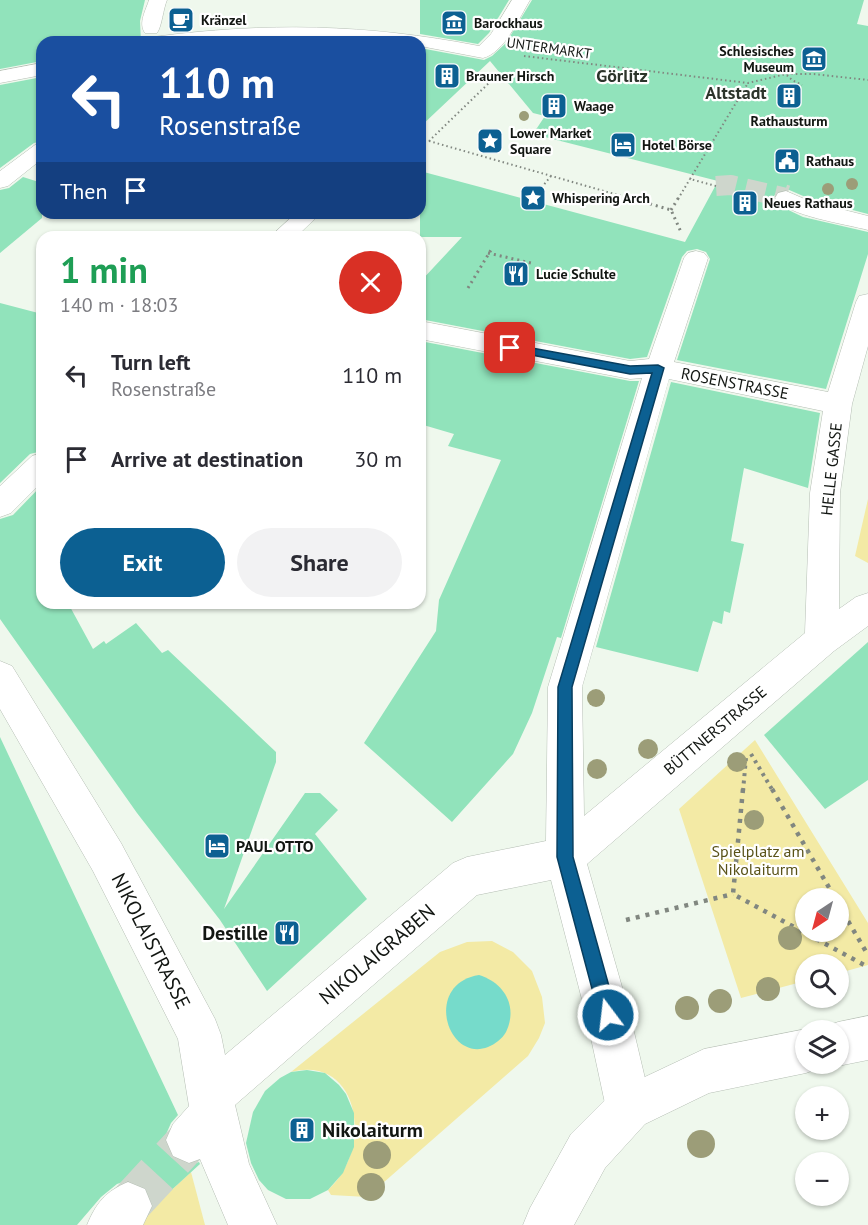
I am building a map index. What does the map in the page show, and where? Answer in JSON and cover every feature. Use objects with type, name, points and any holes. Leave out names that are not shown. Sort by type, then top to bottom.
[{"type":"street","points":[[158,0],[151,21],[152,36],[194,36],[262,31],[378,36]]},
{"type":"street","points":[[426,42],[483,52],[498,37],[521,0]]},
{"type":"street","points":[[0,77],[36,70]]},
{"type":"street","points":[[0,181],[36,153]]},
{"type":"street","points":[[790,204],[868,223]]},
{"type":"street","points":[[289,231],[303,219]]},
{"type":"street","points":[[629,1108],[608,1015],[565,857],[565,687],[658,368],[690,248]]},
{"type":"street","name":"HELLE GASSE","points":[[822,640],[825,493],[838,404],[868,302]]},
{"type":"street","name":"ROSENSTRASSE","points":[[426,331],[630,370],[658,368],[838,404]]},
{"type":"street","points":[[0,505],[36,470]]},
{"type":"street","name":"BÜTTNERSTRASSE","points":[[565,857],[822,640],[868,607]]},
{"type":"street","name":"NIKOLAISTRASSE","points":[[0,676],[107,857],[199,1035],[205,1116],[219,1143],[227,1171],[253,1225]]},
{"type":"street","name":"NIKOLAIGRABEN","points":[[205,1116],[467,878],[565,857]]},
{"type":"street","points":[[849,1042],[868,1038]]},
{"type":"street","points":[[547,1225],[588,1151],[629,1108],[704,1071],[795,1053]]},
{"type":"path","name":"UNTERMARKT","points":[[488,48],[517,56],[748,83],[786,74],[814,74],[868,80]]},
{"type":"path","points":[[429,141],[517,56]]},
{"type":"path","points":[[777,66],[802,85]]},
{"type":"path","points":[[671,210],[748,83]]},
{"type":"path","points":[[426,141],[671,210],[690,248]]},
{"type":"path","points":[[533,198],[551,176]]},
{"type":"path","points":[[690,179],[716,186]]},
{"type":"path","points":[[468,288],[489,251],[531,263]]},
{"type":"path","points":[[733,894],[747,747],[829,888]]},
{"type":"path","points":[[585,930],[733,894],[868,967]]},
{"type":"path","points":[[849,923],[868,955]]},
{"type":"green space","points":[[868,499],[868,563],[855,556]]},
{"type":"green space","name":"Spielplatz am Nikolaiturm","points":[[755,740],[846,888],[795,888],[795,942],[849,942],[849,892],[868,923],[868,965],[849,970],[849,954],[795,954],[795,984],[741,998],[679,809]]},
{"type":"green space","points":[[492,941],[513,952],[532,971],[542,997],[545,1023],[528,1056],[367,1197],[331,1195],[328,1190],[342,1172],[351,1152],[355,1130],[353,1109],[345,1091],[332,1077],[314,1070],[291,1072],[440,952],[467,942]]},
{"type":"green space","points":[[191,1172],[205,1225],[134,1225]]},
{"type":"water","points":[[479,975],[502,990],[510,1005],[511,1014],[506,1032],[496,1043],[474,1049],[461,1044],[452,1034],[447,1020],[446,1006],[451,992],[462,981]]},
{"type":"building","points":[[0,0],[145,0],[140,21],[141,36],[36,36],[36,62],[0,69]]},
{"type":"building","name":"Barockhaus","points":[[420,0],[509,0],[489,33],[478,44],[420,34]]},
{"type":"building","points":[[532,0],[864,0],[857,24],[868,26],[868,214],[810,199],[787,189],[777,191],[773,198],[780,206],[803,217],[868,232],[868,254],[826,389],[677,360],[710,259],[706,252],[697,249],[687,251],[682,257],[647,357],[630,359],[426,320],[426,276],[462,237],[426,237],[426,231],[420,231],[420,219],[426,219],[426,173],[685,242],[718,181],[533,134],[545,116],[533,113],[490,61],[426,121],[426,49],[484,60],[506,43]]},
{"type":"building","points":[[36,78],[36,142],[0,168],[0,85]]},
{"type":"building","points":[[23,177],[36,181],[36,219],[41,219],[0,253],[0,190],[9,188]]},
{"type":"building","points":[[0,303],[36,312],[36,452],[30,454],[0,483]]},
{"type":"building","points":[[426,342],[639,381],[561,638],[557,637],[532,713],[513,754],[452,822],[364,743],[436,631],[439,600],[501,460],[448,446],[454,434],[426,426]]},
{"type":"building","points":[[671,382],[820,413],[808,488],[744,468],[731,541],[744,544],[730,613],[724,611],[722,624],[713,621],[698,672],[596,647]]},
{"type":"building","points":[[36,491],[36,609],[71,609],[93,649],[104,641],[106,644],[136,623],[162,653],[168,650],[276,752],[276,762],[224,909],[305,793],[320,793],[338,810],[315,834],[367,899],[267,991],[220,920],[137,813],[0,619],[0,519],[13,515]]},
{"type":"building","points":[[868,642],[868,780],[825,809],[764,735]]},
{"type":"building","points":[[0,737],[178,1115],[171,1123],[164,1139],[171,1157],[188,1165],[199,1162],[200,1164],[154,1206],[146,1187],[129,1180],[117,1184],[101,1197],[77,1225],[0,1225]]},
{"type":"building","name":"Nikolaiturm","points":[[307,1070],[325,1073],[346,1094],[354,1113],[354,1147],[343,1173],[328,1190],[310,1199],[286,1199],[268,1190],[259,1180],[251,1163],[246,1143],[253,1112],[265,1091],[291,1072]]},
{"type":"tunnel","points":[[716,186],[731,185],[786,198],[783,197]]},
{"type":"tunnel","points":[[128,1206],[189,1140]]},
{"type":"place","name":"Kränzel","points":[[181,20]]},
{"type":"place","name":"Barockhaus","points":[[454,23]]},
{"type":"place","name":"Schlesisches Museum","points":[[814,59]]},
{"type":"place","name":"Brauner Hirsch","points":[[447,76]]},
{"type":"place","name":"Rathausturm","points":[[789,96]]},
{"type":"place","name":"Waage","points":[[554,106]]},
{"type":"place","name":"Lower Market Square","points":[[490,141]]},
{"type":"place","name":"Hotel Börse","points":[[623,145]]},
{"type":"place","name":"Rathaus","points":[[787,161]]},
{"type":"place","name":"Whispering Arch","points":[[533,198]]},
{"type":"place","name":"Neues Rathaus","points":[[745,203]]},
{"type":"place","name":"Lucie Schulte","points":[[516,274]]},
{"type":"place","name":"PAUL OTTO","points":[[217,846]]},
{"type":"place","name":"Destille","points":[[287,933]]},
{"type":"place","name":"Nikolaiturm","points":[[302,1130]]},
{"type":"district","name":"Görlitz","points":[[622,75]]},
{"type":"district","name":"Altstadt","points":[[736,92]]},
{"type":"route","points":[[510,348],[630,370],[658,368],[565,687],[565,857],[608,1015]]}]
